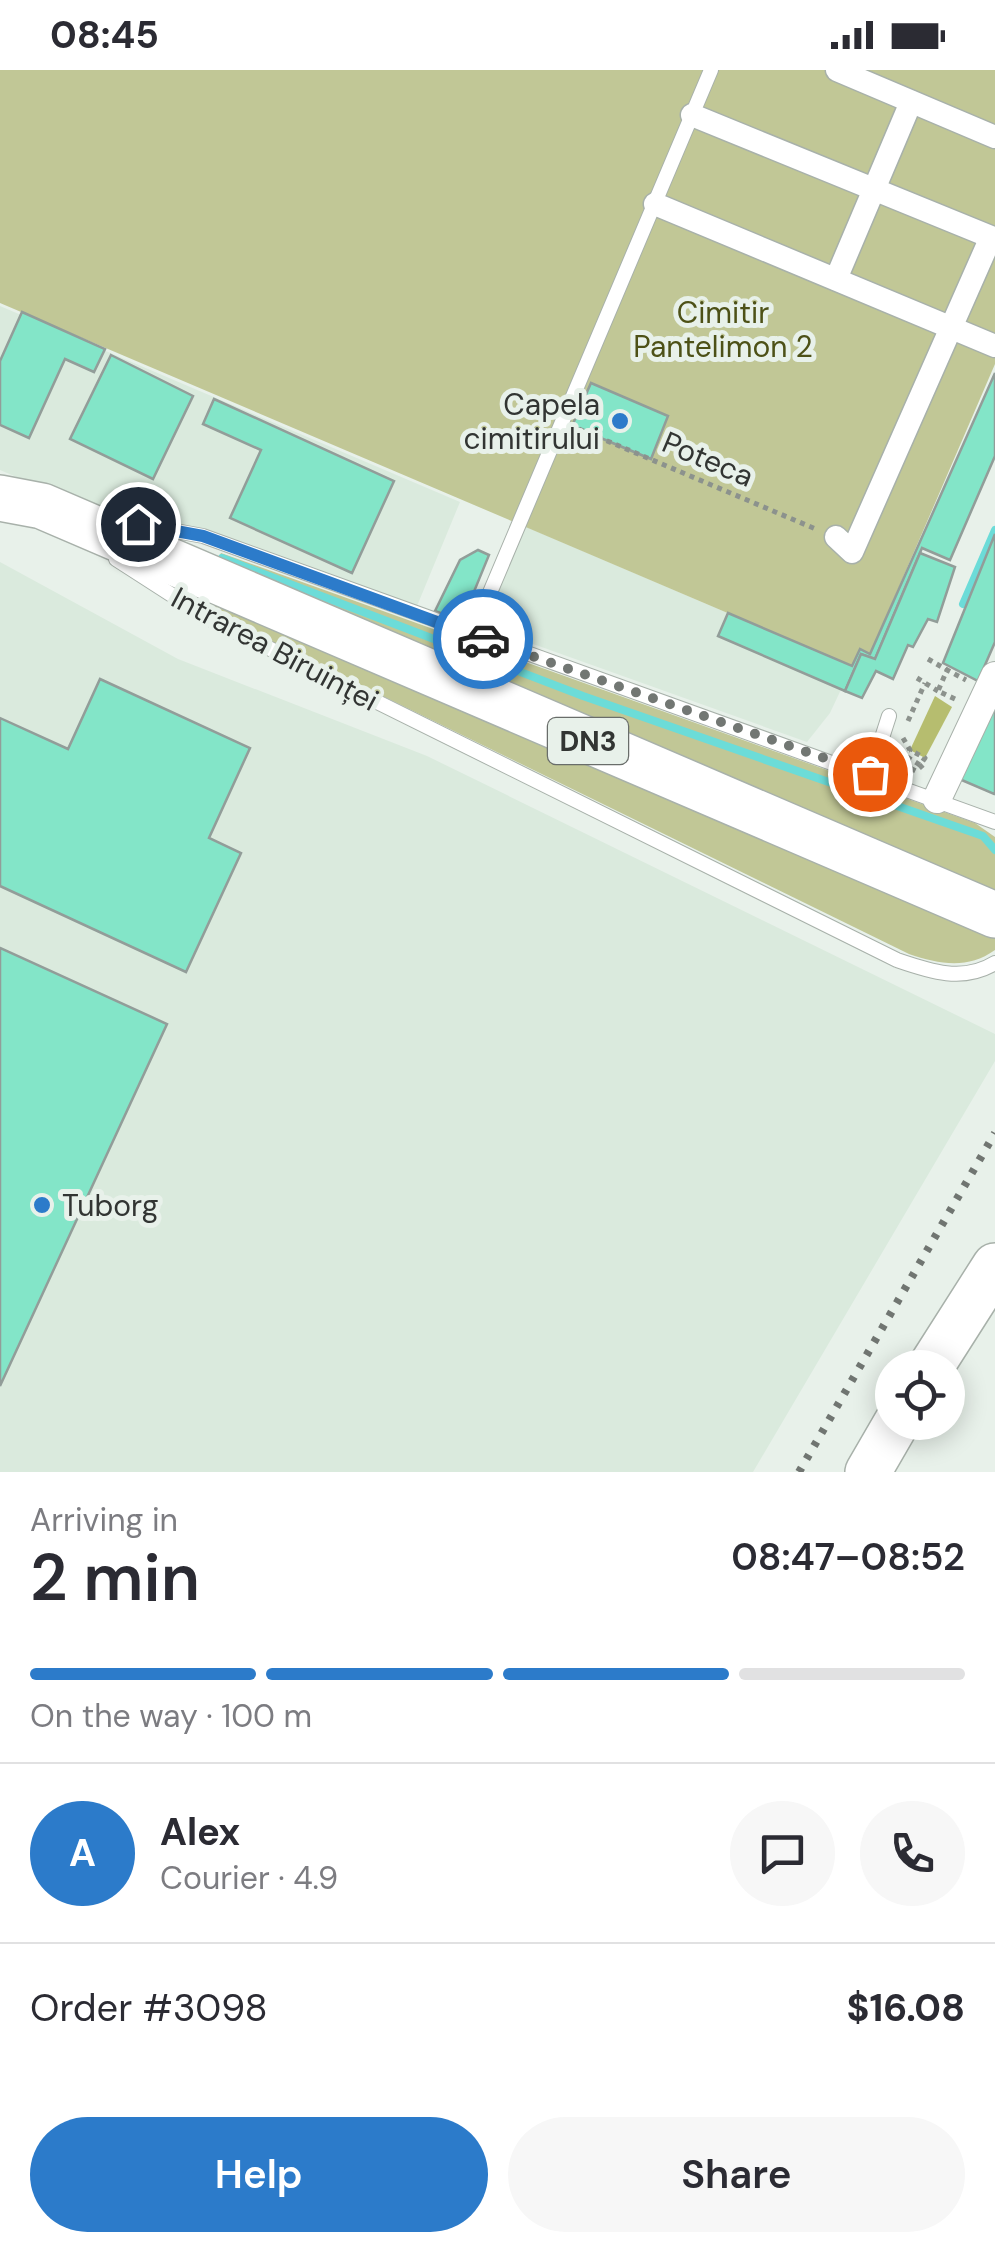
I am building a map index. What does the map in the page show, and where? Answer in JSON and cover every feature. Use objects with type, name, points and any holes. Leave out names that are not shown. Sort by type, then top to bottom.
[{"type":"main road","name":"DN3","points":[[17,496],[995,915]]},
{"type":"main road","points":[[941,1350],[995,1266]]},
{"type":"main road","points":[[868,1472],[887,1440]]},
{"type":"street","points":[[837,70],[995,137]]},
{"type":"street","points":[[836,279],[911,102]]},
{"type":"street","points":[[692,115],[993,238],[852,552],[836,538]]},
{"type":"street","points":[[655,204],[995,346]]},
{"type":"street","points":[[938,799],[995,676]]},
{"type":"lane","points":[[472,635],[712,70]]},
{"type":"lane","points":[[17,496],[203,536],[995,822]]},
{"type":"lane","name":"Intrarea Biruinței","points":[[17,496],[206,618],[897,960],[936,973],[964,974],[995,963]]},
{"type":"lane","points":[[870,774],[888,723]]},
{"type":"path","name":"Poteca","points":[[562,422],[836,538]]},
{"type":"path","points":[[917,678],[956,704],[969,682],[928,659]]},
{"type":"path","points":[[938,691],[947,670]]},
{"type":"path","points":[[902,736],[924,683]]},
{"type":"path","points":[[888,723],[902,736],[908,753],[902,764],[916,772],[925,758],[908,753]]},
{"type":"path","points":[[920,765],[932,749]]},
{"type":"shaded area","points":[[0,306],[460,502],[417,606],[213,532],[90,508],[0,470]]},
{"type":"shaded area","points":[[524,526],[852,666],[830,713],[807,742],[483,626]]},
{"type":"shaded area","points":[[0,562],[178,659],[427,756],[995,1034],[995,1061],[753,1472],[0,1472]]},
{"type":"green space","name":"Cimitir Pantelimon 2","points":[[0,70],[995,70],[995,364],[870,654],[860,649],[852,666],[0,303]]},
{"type":"green space","points":[[221,553],[975,823],[995,837],[995,950],[963,963],[909,954],[205,609],[200,592]]},
{"type":"green space","points":[[935,696],[952,707],[925,758],[910,750]]},
{"type":"building","points":[[22,312],[105,349],[94,372],[65,359],[29,438],[0,425],[0,361]]},
{"type":"building","points":[[111,355],[193,396],[153,479],[70,439]]},
{"type":"building","points":[[995,373],[995,456],[950,560],[922,548],[875,659],[861,654],[845,691],[718,636],[728,613],[852,666],[860,649],[870,654]]},
{"type":"building","name":"Capela cimitirului","points":[[591,383],[668,416],[651,459],[572,426]]},
{"type":"building","points":[[214,399],[394,481],[352,573],[230,518],[261,450],[203,424]]},
{"type":"building","points":[[995,534],[995,642],[978,681],[943,663]]},
{"type":"building","points":[[478,550],[489,555],[462,621],[435,611],[460,560]]},
{"type":"building","points":[[920,553],[955,567],[937,622],[928,619],[913,647],[908,645],[893,679],[876,671],[862,698],[845,691],[861,654],[875,659]]},
{"type":"building","points":[[100,679],[250,748],[209,838],[241,853],[186,972],[0,886],[0,718],[68,749]]},
{"type":"building","points":[[995,695],[995,792],[994,794],[957,778]]},
{"type":"building","name":"Tuborg","points":[[0,948],[167,1024],[0,1386]]},
{"type":"waterway","points":[[963,604],[995,530]]},
{"type":"waterway","points":[[222,558],[583,696],[983,836],[995,850]]},
{"type":"railway","points":[[799,1472],[995,1133]]},
{"type":"way so far","points":[[483,639],[870,774]]},
{"type":"place","name":"Capela cimitirului","points":[[620,421]]},
{"type":"place","name":"Tuborg","points":[[42,1205]]},
{"type":"route","points":[[138,524],[203,536],[483,639]]}]
